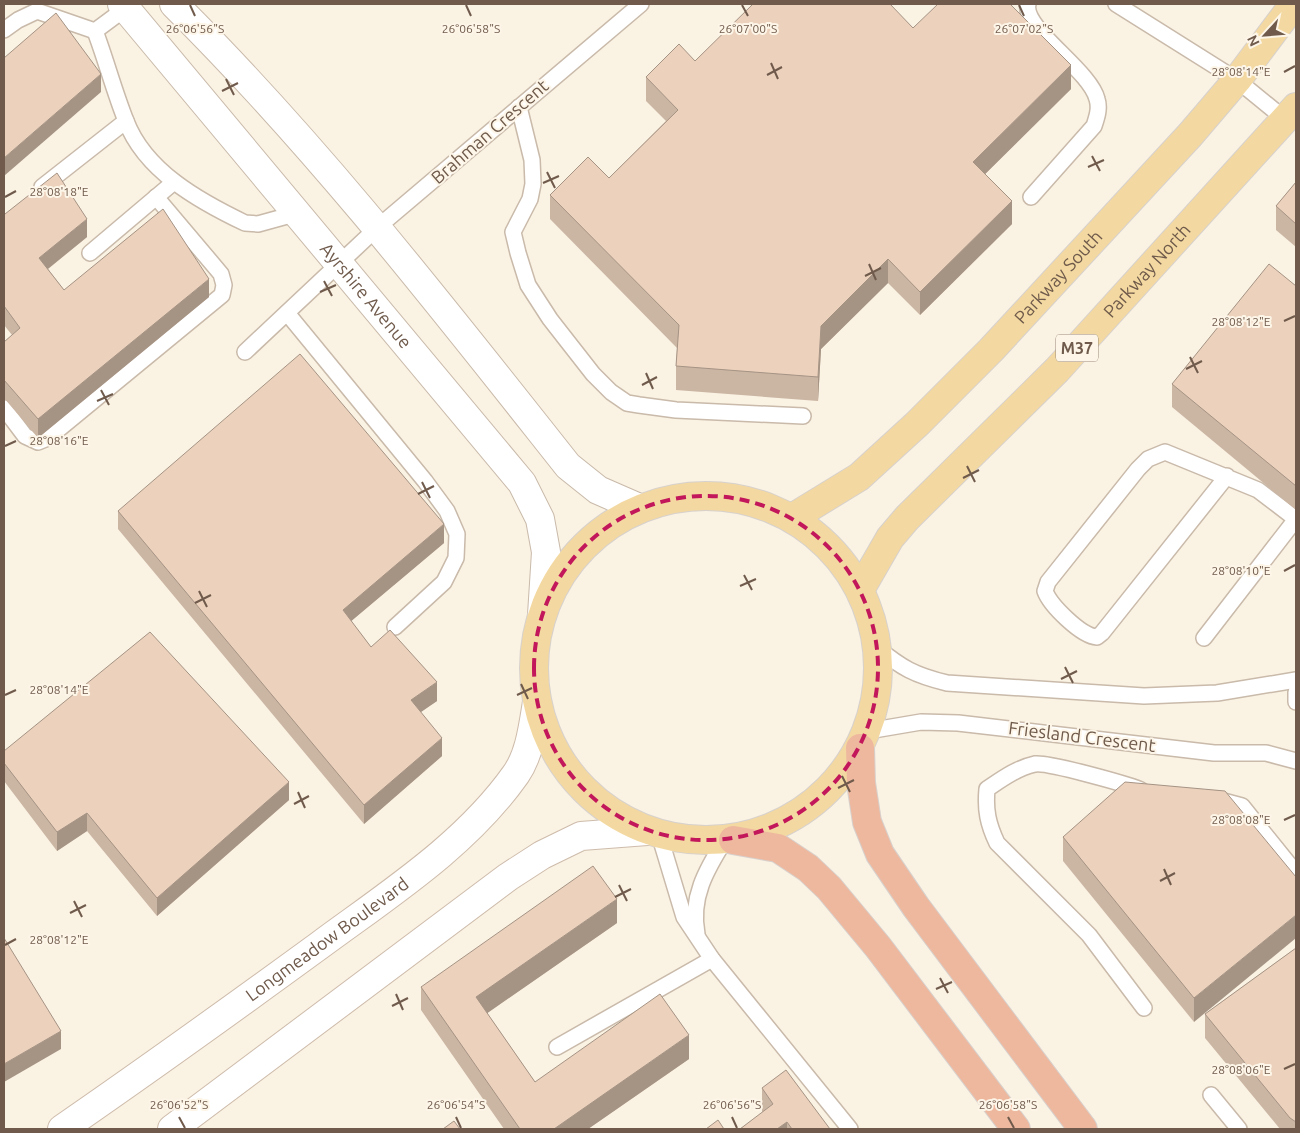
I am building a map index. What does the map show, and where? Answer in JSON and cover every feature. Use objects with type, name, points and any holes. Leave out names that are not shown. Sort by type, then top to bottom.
[{"type":"highway","points":[[864,739],[861,783],[867,822],[880,854],[916,907],[1083,1129]]},
{"type":"highway","points":[[729,840],[778,848],[808,868],[829,888],[878,947],[1016,1129]]},
{"type":"main road","name":"Parkway South","points":[[792,518],[859,477],[924,418],[1088,246],[1237,80],[1294,4]]},
{"type":"main road","name":"Parkway North","points":[[860,590],[890,538],[907,518],[1057,370],[1291,113]]},
{"type":"main road","points":[[708,495],[751,501],[792,518],[831,549],[860,590],[876,647],[874,700],[864,739],[828,792],[785,823],[729,840],[690,841],[653,832],[608,811],[575,781],[551,744],[537,702],[534,659],[542,615],[560,575],[588,542],[611,523],[637,508],[664,500],[708,495]]},
{"type":"street","points":[[174,4],[229,58],[378,227],[568,466],[598,490],[637,508]]},
{"type":"street","name":"Ayrshire Avenue","points":[[124,6],[522,483],[540,519],[546,552],[542,615]]},
{"type":"street","name":"Longmeadow Boulevard","points":[[62,1129],[156,1065],[404,883],[473,824],[517,773],[529,745],[537,702]]},
{"type":"street","points":[[172,1129],[508,877],[542,855],[580,836],[653,832]]},
{"type":"lane","name":"Brahman Crescent","points":[[245,352],[378,227],[642,4]]},
{"type":"lane","points":[[1028,4],[1031,19],[1081,73],[1095,91],[1098,101],[1098,113],[1094,126],[1031,197]]},
{"type":"lane","points":[[1116,4],[1291,113]]},
{"type":"lane","points":[[94,31],[124,6]]},
{"type":"lane","points":[[4,30],[32,7],[94,31],[126,121],[145,152],[174,182],[245,223],[258,224],[298,213]]},
{"type":"lane","points":[[519,107],[532,160],[533,184],[530,199],[513,232],[518,252],[528,285],[550,318],[593,374],[610,392],[627,402],[639,405],[676,410],[803,416]]},
{"type":"lane","points":[[30,196],[126,121]]},
{"type":"lane","points":[[90,253],[174,182]]},
{"type":"lane","points":[[4,408],[25,436],[38,442],[48,438],[222,295],[224,285],[221,274],[156,197]]},
{"type":"lane","points":[[287,314],[425,481],[447,511],[457,534],[456,558],[444,582],[395,627]]},
{"type":"lane","points":[[1204,638],[1296,519],[1258,490],[1227,476],[1206,471],[1165,452],[1148,459],[1048,582],[1044,591],[1052,606],[1086,634],[1097,637],[1227,476]]},
{"type":"lane","points":[[876,647],[902,668],[920,677],[947,683],[1144,696],[1217,693],[1296,680]]},
{"type":"lane","points":[[1296,692],[1296,702]]},
{"type":"lane","name":"Friesland Crescent","points":[[864,739],[921,722],[958,723],[1214,753],[1266,753],[1296,760]]},
{"type":"lane","points":[[1144,1008],[1088,935],[997,843],[989,826],[986,807],[987,789],[1017,770],[1037,764],[1152,792]]},
{"type":"lane","points":[[1200,797],[1228,801],[1242,806],[1296,873]]},
{"type":"lane","points":[[653,832],[684,917],[697,938],[850,1129]]},
{"type":"lane","points":[[697,938],[694,921],[696,899],[706,870],[729,840]]},
{"type":"lane","points":[[557,1047],[712,959]]},
{"type":"lane","points":[[1211,1095],[1239,1129]]},
{"type":"highlighted area","points":[[708,495],[751,501],[792,518],[831,549],[860,590],[876,647],[874,700],[868,731],[828,792],[785,823],[733,840],[690,841],[647,831],[608,811],[575,781],[551,744],[537,702],[534,659],[542,615],[560,575],[588,541],[637,507]]},
{"type":"building","points":[[753,4],[890,4],[913,28],[938,4],[1010,4],[1071,65],[973,162],[1012,201],[920,292],[888,259],[821,326],[818,377],[676,366],[679,325],[550,195],[588,157],[609,178],[678,110],[646,77],[679,44],[695,61]]},
{"type":"building","points":[[56,13],[101,74],[4,158],[4,58]]},
{"type":"building","points":[[57,173],[87,219],[39,258],[64,290],[163,209],[209,279],[38,419],[4,380],[4,342],[20,328],[4,306],[4,213]]},
{"type":"building","points":[[1296,182],[1296,224],[1276,206]]},
{"type":"building","points":[[1269,264],[1296,286],[1296,486],[1172,384]]},
{"type":"building","points":[[300,354],[444,524],[343,610],[371,647],[390,630],[437,682],[411,700],[442,738],[364,805],[118,511]]},
{"type":"building","points":[[150,632],[289,782],[157,898],[87,813],[57,832],[4,763],[4,751]]},
{"type":"building","points":[[1125,782],[1225,791],[1296,877],[1296,915],[1194,998],[1063,837]]},
{"type":"building","points":[[593,866],[617,899],[476,997],[535,1082],[660,994],[689,1035],[554,1129],[520,1129],[421,987]]},
{"type":"building","points":[[4,938],[61,1031],[4,1064]]},
{"type":"building","points":[[1296,948],[1296,1122],[1290,1118],[1205,1014]]},
{"type":"building","points":[[786,1070],[830,1129],[792,1129],[787,1122],[777,1129],[740,1129],[773,1104],[762,1088]]},
{"type":"building","points":[[718,1120],[724,1129],[706,1129]]},
{"type":"building","points":[[454,1121],[460,1129],[443,1129]]}]
